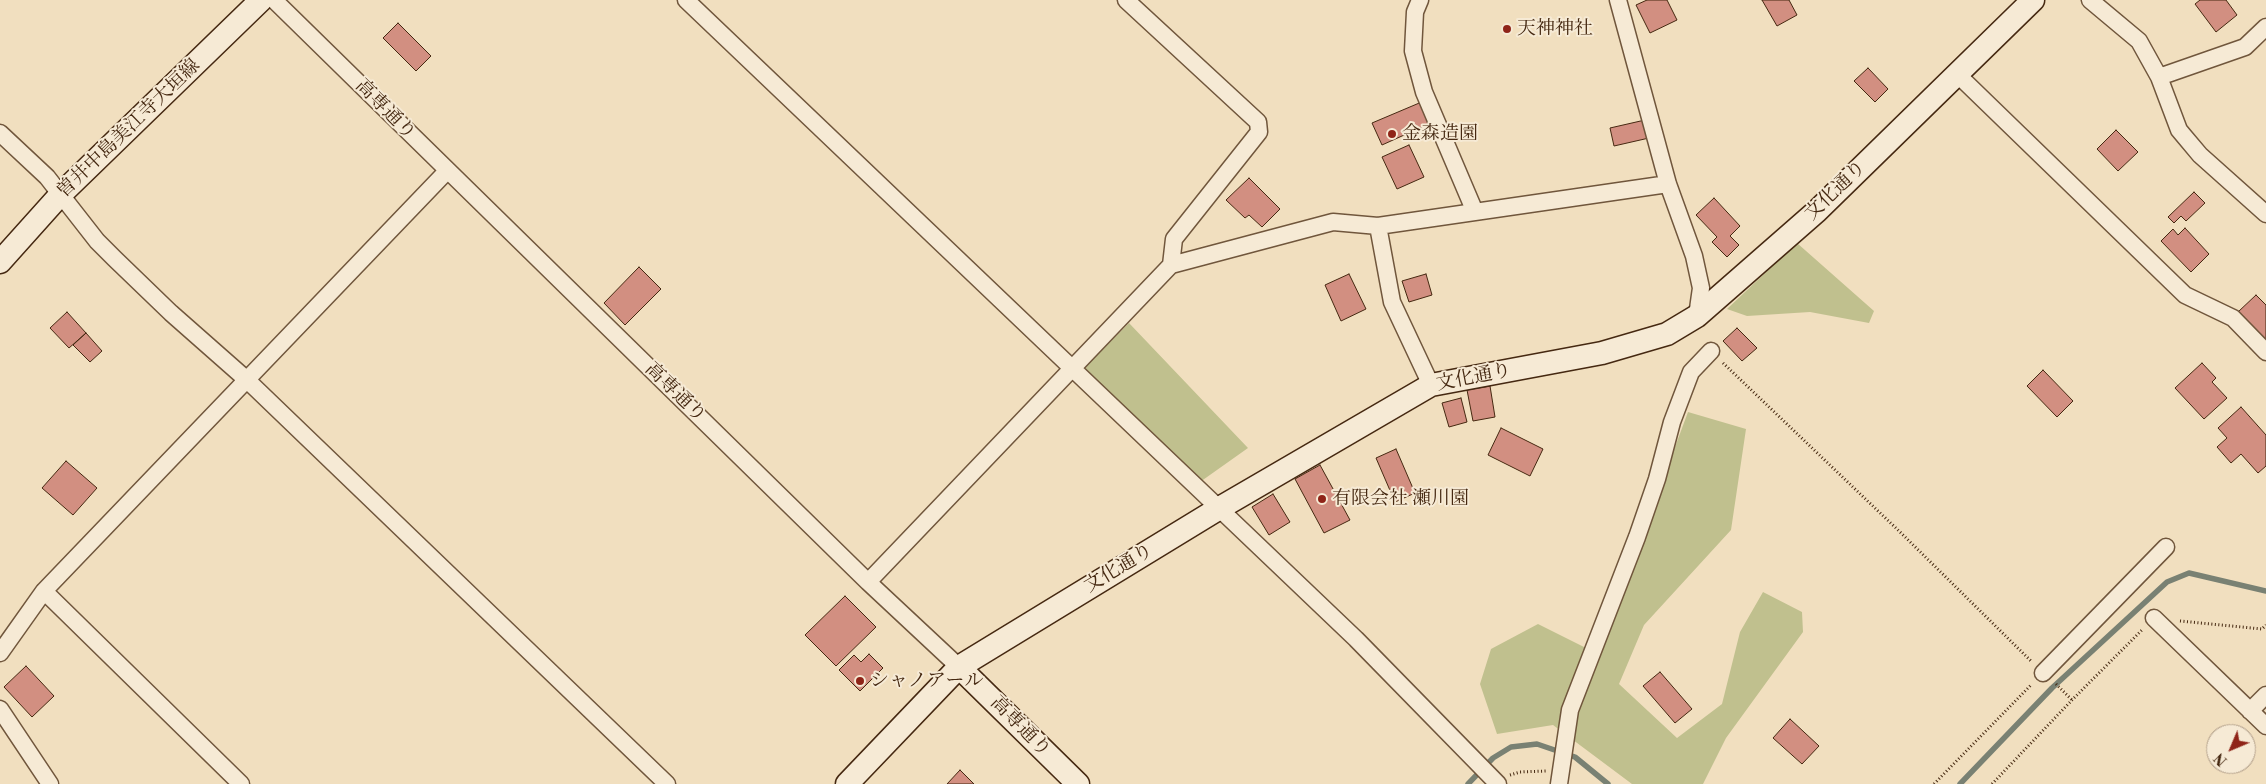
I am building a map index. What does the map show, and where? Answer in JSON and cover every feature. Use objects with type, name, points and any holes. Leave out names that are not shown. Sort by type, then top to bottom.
[{"type":"street","name":"曽井中島美江寺大垣線","points":[[0,262],[60,195],[261,0]]},
{"type":"street","name":"高専通り","points":[[274,0],[447,172],[1078,784]]},
{"type":"street","points":[[686,0],[1356,639],[1495,781]]},
{"type":"street","points":[[1126,0],[1258,122],[1259,132],[1174,239],[1172,265]]},
{"type":"street","points":[[1420,0],[1415,12],[1413,51],[1424,92],[1475,212]]},
{"type":"street","points":[[1618,0],[1668,184],[1694,256],[1701,288],[1697,316]]},
{"type":"street","name":"文化通り","points":[[847,784],[959,667],[1218,509],[1431,385],[1602,353],[1667,334],[1697,316],[1817,211],[2033,0]]},
{"type":"street","points":[[2090,0],[2140,41],[2159,77],[2179,130],[2200,155],[2266,214]]},
{"type":"street","points":[[2159,77],[2245,47],[2266,27]]},
{"type":"street","points":[[1957,74],[2185,295],[2233,318],[2266,352]]},
{"type":"street","points":[[0,133],[48,177],[102,247],[171,313],[247,380],[667,784]]},
{"type":"street","points":[[0,653],[44,592],[447,172]]},
{"type":"street","points":[[868,582],[1172,265],[1334,222],[1378,226],[1668,184]]},
{"type":"street","points":[[1378,226],[1392,302],[1431,385]]},
{"type":"street","points":[[1560,778],[1570,710],[1640,529],[1657,479],[1672,422],[1691,372],[1711,351]]},
{"type":"street","points":[[2043,673],[2166,547]]},
{"type":"street","points":[[44,592],[241,784]]},
{"type":"street","points":[[2154,618],[2266,726]]},
{"type":"street","points":[[2250,711],[2266,695]]},
{"type":"street","points":[[0,709],[50,784]]},
{"type":"path","points":[[1711,351],[2072,700]]},
{"type":"path","points":[[1992,784],[2154,618],[2262,629],[2266,625]]},
{"type":"path","points":[[1934,784],[2043,673]]},
{"type":"path","points":[[1495,781],[1520,772],[1560,778]]},
{"type":"green space","points":[[1797,243],[1874,311],[1869,323],[1810,312],[1747,316],[1727,309]]},
{"type":"green space","points":[[1129,323],[1248,448],[1200,482],[1084,368]]},
{"type":"green space","points":[[1688,412],[1746,429],[1731,530],[1644,625],[1619,684],[1677,738],[1722,704],[1740,632],[1763,592],[1802,612],[1803,632],[1726,738],[1703,784],[1632,784],[1553,725],[1497,734],[1480,684],[1491,649],[1538,624],[1598,654]]},
{"type":"building","points":[[1647,0],[1667,0],[1677,20],[1650,33],[1636,5]]},
{"type":"building","points":[[1762,0],[1789,0],[1797,15],[1777,26]]},
{"type":"building","points":[[2200,0],[2226,0],[2237,15],[2216,32],[2195,4]]},
{"type":"building","points":[[398,23],[431,56],[416,71],[383,38]]},
{"type":"building","points":[[1868,68],[1888,89],[1875,102],[1854,81]]},
{"type":"building","name":"金森造園","points":[[1424,101],[1433,122],[1382,145],[1372,123]]},
{"type":"building","points":[[1645,120],[1649,138],[1614,146],[1610,128]]},
{"type":"building","points":[[2116,130],[2138,152],[2118,171],[2097,149]]},
{"type":"building","points":[[1409,145],[1424,177],[1397,189],[1382,157]]},
{"type":"building","points":[[1249,178],[1280,209],[1262,227],[1249,215],[1245,218],[1226,200]]},
{"type":"building","points":[[2194,192],[2205,203],[2186,221],[2181,216],[2174,223],[2168,217]]},
{"type":"building","points":[[1714,198],[1740,226],[1730,236],[1739,245],[1727,257],[1712,242],[1717,237],[1696,215]]},
{"type":"building","points":[[2185,228],[2209,254],[2191,272],[2161,241],[2173,229],[2178,235]]},
{"type":"building","points":[[639,267],[661,289],[625,325],[604,303]]},
{"type":"building","points":[[1349,274],[1366,309],[1341,321],[1325,285]]},
{"type":"building","points":[[1426,274],[1432,295],[1409,302],[1402,281]]},
{"type":"building","points":[[2256,295],[2266,305],[2266,341],[2238,312]]},
{"type":"building","points":[[67,312],[86,333],[69,348],[50,328]]},
{"type":"building","points":[[1737,328],[1757,348],[1742,361],[1723,341]]},
{"type":"building","points":[[86,333],[102,351],[90,362],[73,345]]},
{"type":"building","points":[[2202,363],[2216,378],[2212,382],[2227,398],[2204,419],[2175,388]]},
{"type":"building","points":[[2043,370],[2073,401],[2057,417],[2027,386]]},
{"type":"building","points":[[1490,386],[1495,417],[1473,421],[1467,390]]},
{"type":"building","points":[[1461,398],[1467,422],[1449,427],[1442,403]]},
{"type":"building","points":[[2241,407],[2266,435],[2266,466],[2258,473],[2241,454],[2231,463],[2217,447],[2227,438],[2218,428]]},
{"type":"building","points":[[1501,428],[1543,449],[1530,476],[1488,455]]},
{"type":"building","points":[[1396,449],[1415,493],[1395,502],[1376,458]]},
{"type":"building","points":[[66,461],[97,488],[73,515],[42,488]]},
{"type":"building","points":[[1320,465],[1350,520],[1324,533],[1295,479]]},
{"type":"building","points":[[1273,494],[1290,522],[1269,535],[1252,507]]},
{"type":"building","points":[[845,596],[876,627],[836,666],[805,635]]},
{"type":"building","name":"シャノアール","points":[[869,654],[883,668],[860,691],[839,670],[854,655],[861,662]]},
{"type":"building","points":[[26,666],[54,696],[32,717],[4,687]]},
{"type":"building","points":[[1660,672],[1692,709],[1675,723],[1643,686]]},
{"type":"building","points":[[1790,719],[1819,746],[1802,764],[1773,738]]},
{"type":"building","points":[[960,770],[974,784],[947,784]]},
{"type":"waterway","points":[[1960,784],[2052,688],[2167,582],[2189,573],[2266,591]]},
{"type":"waterway","points":[[1468,784],[1493,758],[1511,747],[1537,744],[1575,757],[1608,784]]},
{"type":"place","name":"天神神社","points":[[1507,29]]},
{"type":"place","name":"金森造園","points":[[1392,134]]},
{"type":"place","name":"有限会社 瀬川園","points":[[1322,499]]},
{"type":"place","name":"シャノアール","points":[[860,681]]}]
